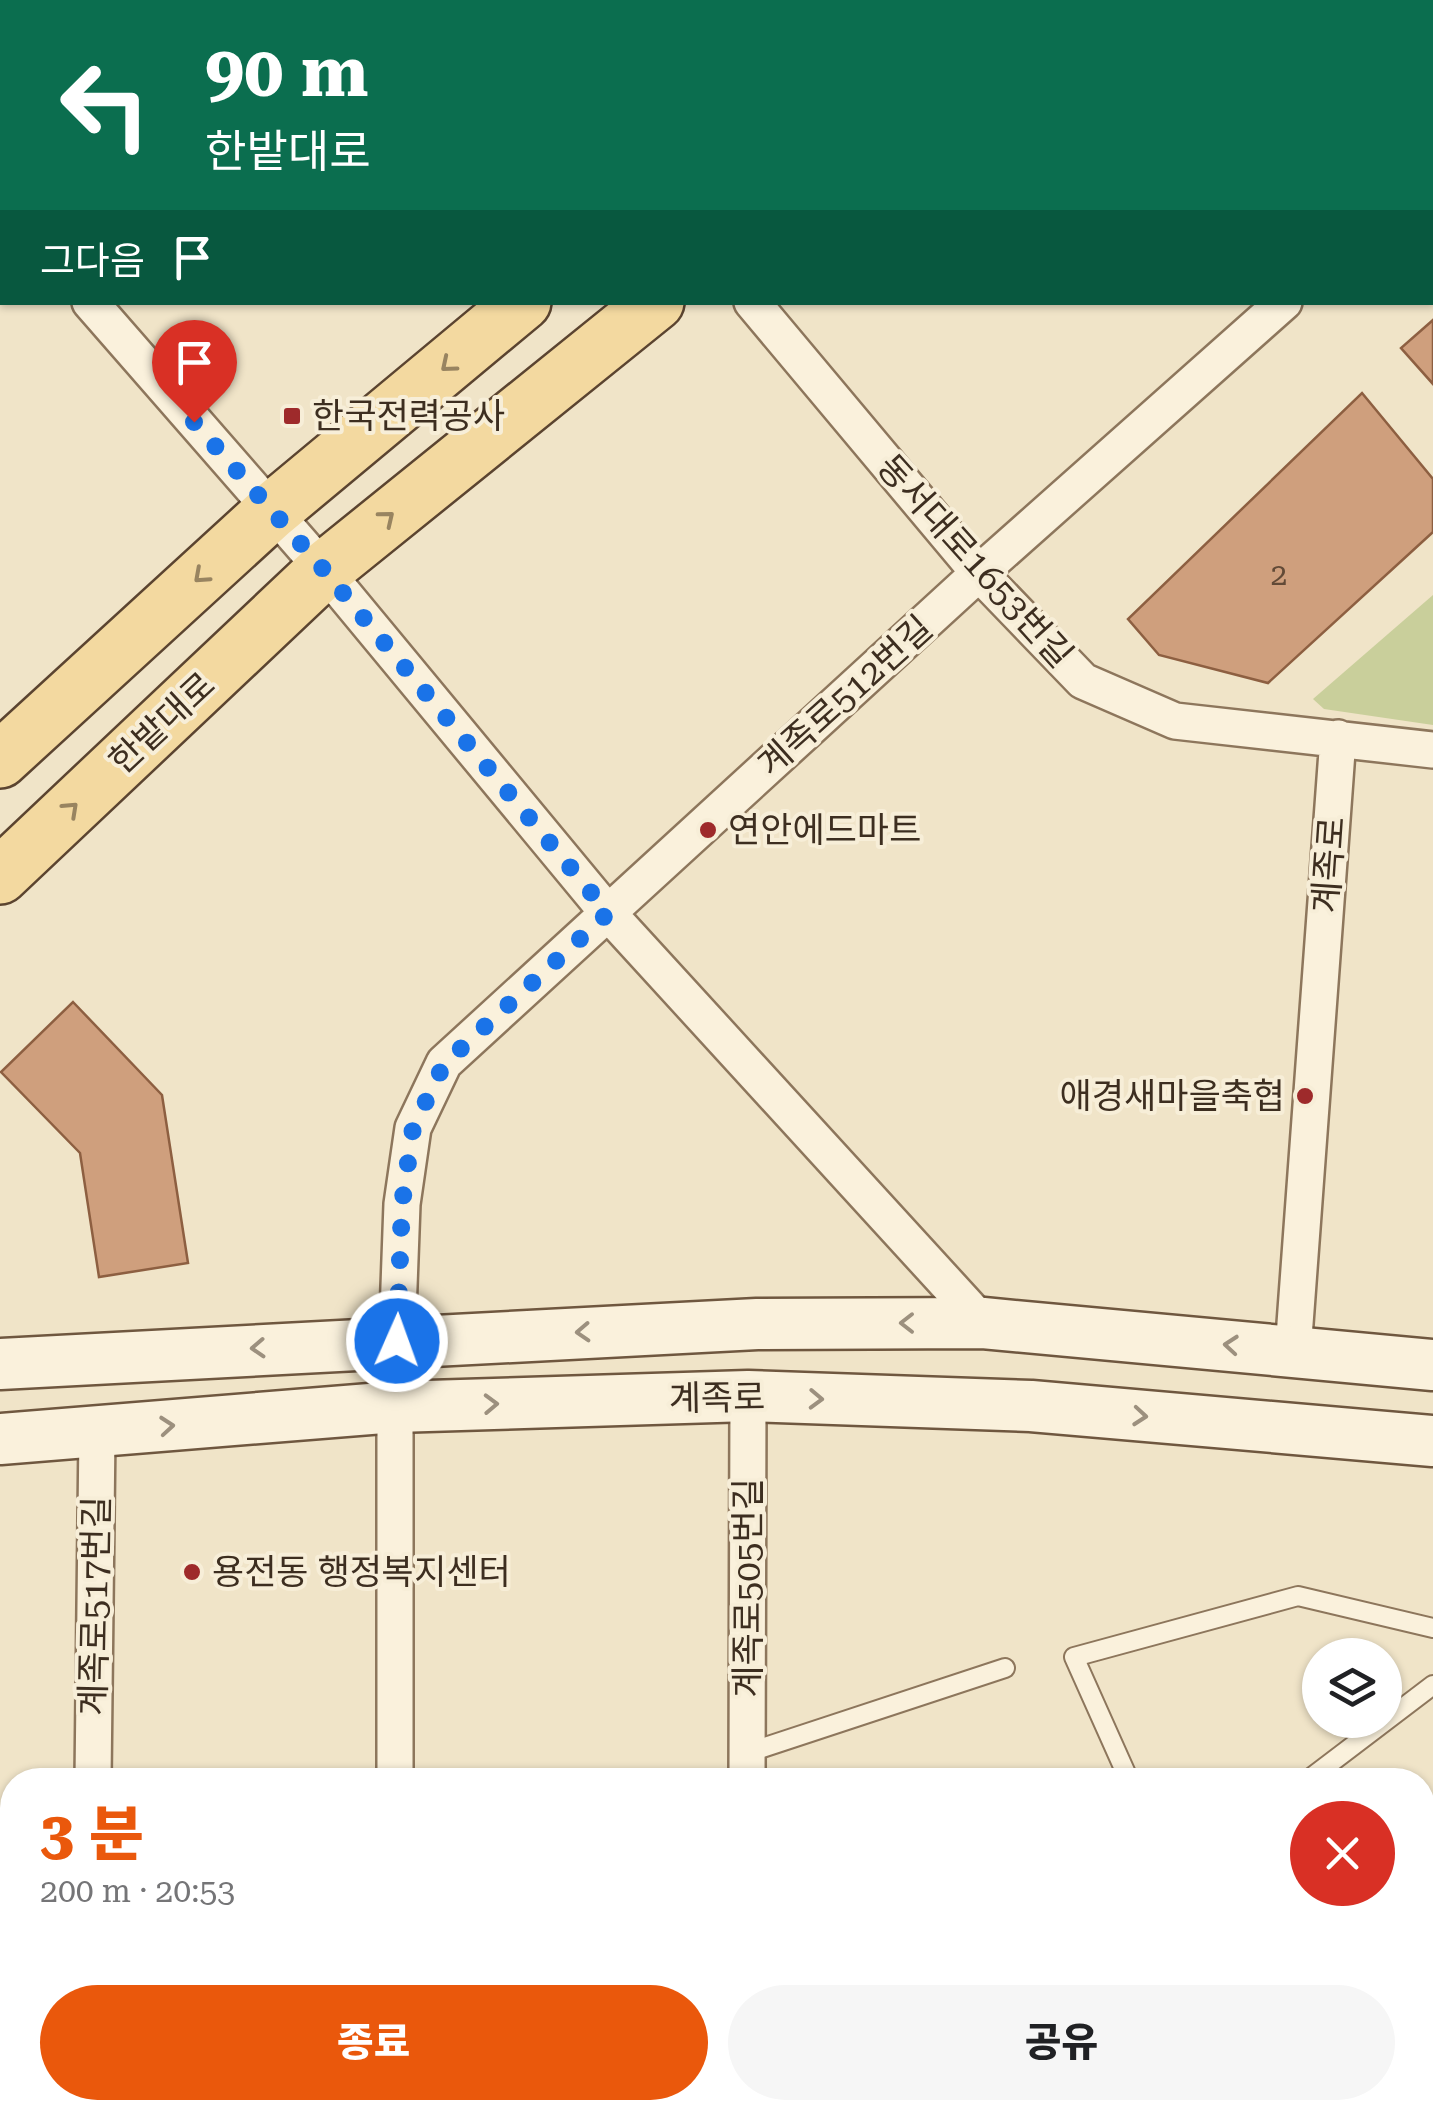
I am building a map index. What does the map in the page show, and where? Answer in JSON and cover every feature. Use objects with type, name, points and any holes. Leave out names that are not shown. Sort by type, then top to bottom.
[{"type":"main road","points":[[0,760],[272,511],[519,305]]},
{"type":"main road","name":"한밭대로","points":[[0,876],[324,570],[652,305]]},
{"type":"main road","name":"계족로","points":[[0,1364],[758,1324],[983,1323],[1433,1365]]},
{"type":"main road","name":"계족로","points":[[0,1439],[395,1407],[748,1396],[1030,1406],[1433,1441]]},
{"type":"street","points":[[93,305],[324,570],[608,913],[983,1323]]},
{"type":"street","name":"동서대로1653번길","points":[[754,305],[978,574],[1084,682],[1175,721],[1433,750]]},
{"type":"street","name":"계족로512번길","points":[[397,1341],[402,1204],[413,1128],[444,1064],[978,574],[1281,305]]},
{"type":"street","name":"계족로","points":[[1293,1351],[1338,738]]},
{"type":"street","name":"계족로505번길","points":[[747,1766],[748,1396]]},
{"type":"street","points":[[395,1407],[395,1768]]},
{"type":"street","name":"계족로517번길","points":[[93,1768],[97,1432]]},
{"type":"lane","points":[[1124,1768],[1074,1657],[1298,1596],[1433,1628]]},
{"type":"lane","points":[[747,1766],[1005,1668]]},
{"type":"lane","points":[[1326,1768],[1433,1685]]},
{"type":"green space","points":[[1433,595],[1433,725],[1324,709],[1313,699]]},
{"type":"building","points":[[1433,320],[1433,384],[1401,348]]},
{"type":"building","points":[[1362,393],[1433,479],[1433,532],[1268,683],[1159,655],[1128,619]]},
{"type":"building","points":[[73,1002],[162,1095],[188,1263],[99,1277],[80,1153],[1,1072]]},
{"type":"place","name":"한국전력공사","points":[[292,416]]},
{"type":"place","name":"연안에드마트","points":[[708,830]]},
{"type":"place","name":"애경새마을축협","points":[[1305,1096]]},
{"type":"place","name":"용전동 행정복지센터","points":[[192,1572]]},
{"type":"route","points":[[194,422],[324,570],[608,913],[444,1064],[413,1128],[402,1204],[397,1341]]}]
